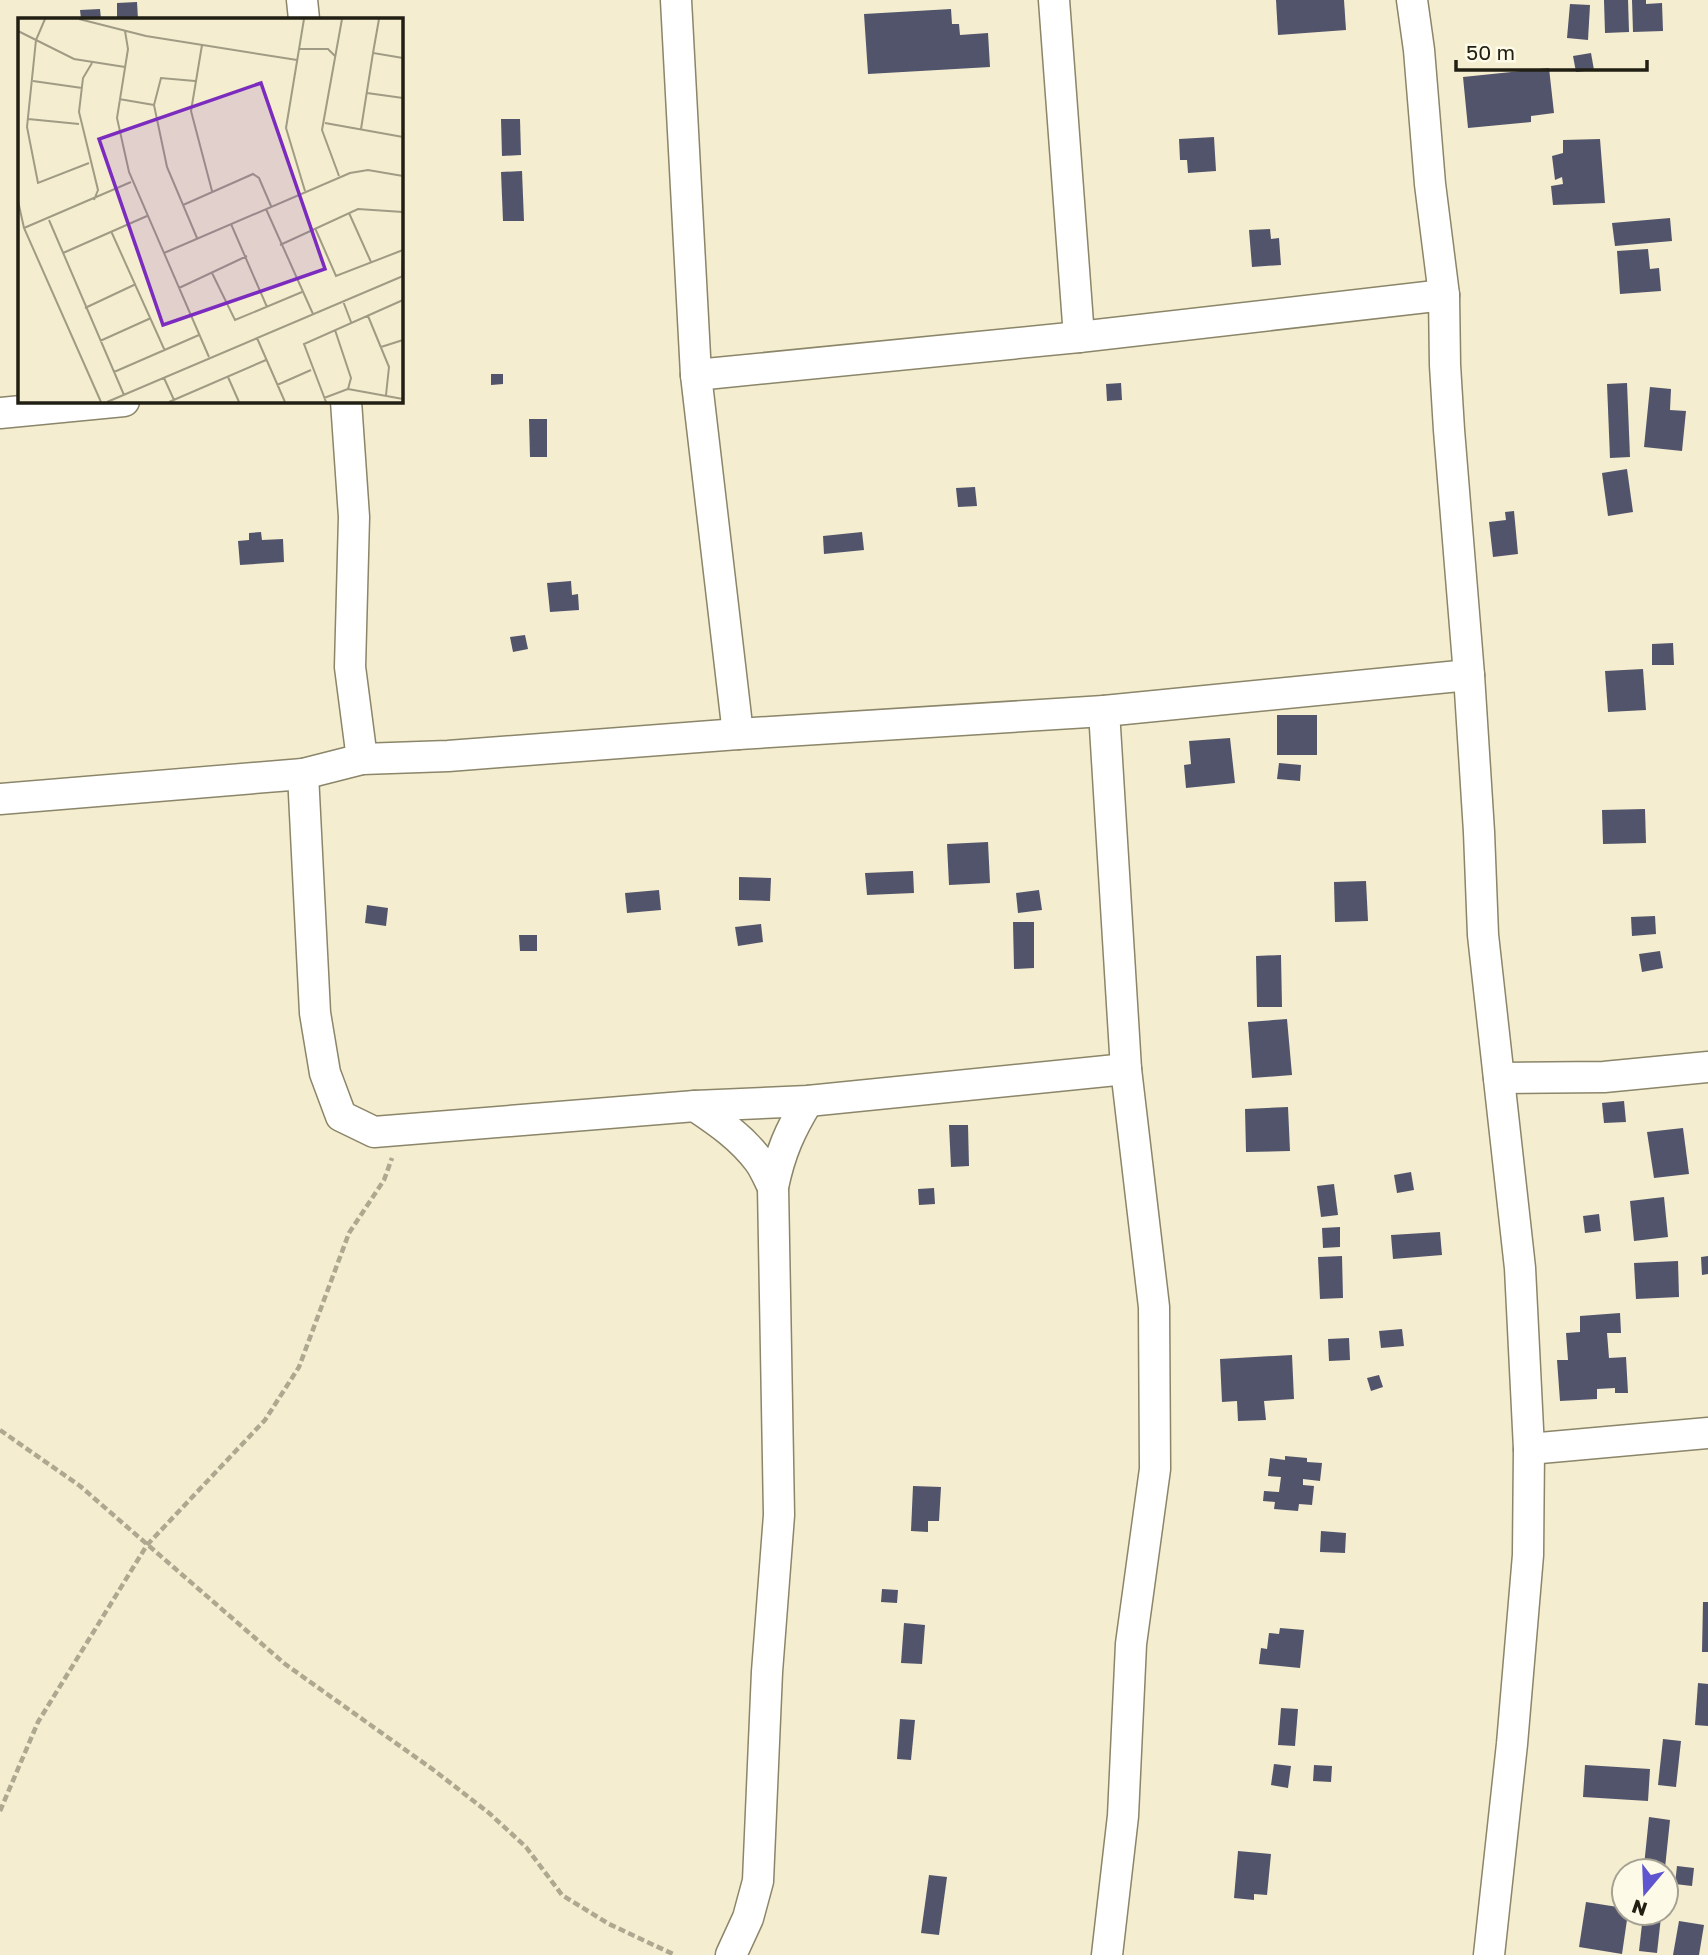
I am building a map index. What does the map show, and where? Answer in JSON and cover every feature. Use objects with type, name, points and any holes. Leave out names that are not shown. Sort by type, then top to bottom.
[{"type":"street","points":[[302,0],[304,18]]},
{"type":"street","points":[[676,0],[696,375],[738,734]]},
{"type":"street","points":[[1054,0],[1079,337]]},
{"type":"street","points":[[1412,0],[1444,295],[1448,417],[1469,675],[1483,935],[1520,1268],[1529,1449],[1526,1582],[1489,1955]]},
{"type":"street","points":[[696,375],[1079,337],[1444,295]]},
{"type":"street","points":[[0,413],[114,402]]},
{"type":"street","points":[[346,402],[354,517],[350,667],[362,759]]},
{"type":"street","points":[[0,799],[303,774],[362,759],[447,756],[1104,711],[1469,675]]},
{"type":"street","points":[[1104,711],[1126,1069],[1154,1307],[1154,1469],[1131,1644],[1123,1816],[1107,1955]]},
{"type":"street","points":[[303,774],[315,1013],[325,1073],[341,1116],[374,1132],[695,1106],[808,1101],[1126,1069]]},
{"type":"street","points":[[1499,1078],[1604,1077],[1708,1067]]},
{"type":"street","points":[[731,1955],[748,1918],[758,1881],[767,1672],[779,1515],[773,1187],[780,1156],[808,1101]]},
{"type":"street","points":[[695,1106],[738,1138],[761,1163],[773,1187]]},
{"type":"street","points":[[1529,1449],[1708,1433]]},
{"type":"path","points":[[0,1811],[38,1722],[147,1545],[265,1420],[299,1367],[349,1233],[384,1180],[402,1130]]},
{"type":"path","points":[[0,1430],[80,1486],[285,1664],[412,1754],[489,1813],[526,1847],[562,1895],[609,1924],[664,1952],[676,1955]]},
{"type":"building","points":[[1276,0],[1344,0],[1346,30],[1278,35]]},
{"type":"building","points":[[1604,0],[1628,0],[1629,32],[1605,33]]},
{"type":"building","points":[[1632,0],[1646,0],[1646,4],[1662,3],[1663,31],[1633,32]]},
{"type":"building","points":[[137,2],[138,18],[117,18],[117,3]]},
{"type":"building","points":[[1570,4],[1590,5],[1588,40],[1567,38]]},
{"type":"building","points":[[100,9],[101,18],[81,18],[80,10]]},
{"type":"building","points":[[951,9],[952,24],[959,24],[960,35],[988,33],[990,67],[868,74],[864,14]]},
{"type":"building","points":[[1591,53],[1594,70],[1576,72],[1573,56]]},
{"type":"building","points":[[1549,68],[1554,113],[1531,116],[1531,122],[1468,128],[1463,77]]},
{"type":"building","points":[[501,119],[520,119],[521,155],[502,156]]},
{"type":"building","points":[[1214,137],[1216,171],[1188,173],[1187,160],[1180,160],[1179,139]]},
{"type":"building","points":[[1600,139],[1605,203],[1553,205],[1551,186],[1563,184],[1562,177],[1555,180],[1552,156],[1563,153],[1563,140]]},
{"type":"building","points":[[522,171],[524,221],[503,221],[501,172]]},
{"type":"building","points":[[1670,218],[1672,241],[1615,246],[1612,223]]},
{"type":"building","points":[[1270,229],[1271,239],[1279,238],[1281,265],[1252,267],[1249,230]]},
{"type":"building","points":[[1648,249],[1650,269],[1659,268],[1661,291],[1620,294],[1617,251]]},
{"type":"building","points":[[491,374],[503,374],[503,384],[491,385]]},
{"type":"building","points":[[1121,383],[1122,400],[1107,401],[1106,384]]},
{"type":"building","points":[[1627,383],[1630,457],[1610,458],[1607,384]]},
{"type":"building","points":[[1650,387],[1671,389],[1670,410],[1686,411],[1682,451],[1644,447]]},
{"type":"building","points":[[529,419],[547,419],[547,457],[530,457]]},
{"type":"building","points":[[1627,469],[1633,512],[1608,516],[1602,473]]},
{"type":"building","points":[[975,487],[977,506],[958,507],[956,488]]},
{"type":"building","points":[[1514,511],[1518,554],[1493,557],[1489,522],[1506,520],[1505,512]]},
{"type":"building","points":[[261,532],[262,540],[283,539],[284,562],[240,565],[238,541],[249,540],[249,533]]},
{"type":"building","points":[[862,532],[864,550],[824,554],[823,536]]},
{"type":"building","points":[[571,581],[572,595],[578,594],[579,610],[550,612],[547,583]]},
{"type":"building","points":[[525,635],[528,649],[513,652],[510,637]]},
{"type":"building","points":[[1673,643],[1674,665],[1652,665],[1652,644]]},
{"type":"building","points":[[1643,669],[1646,710],[1608,712],[1605,671]]},
{"type":"building","points":[[1277,715],[1317,715],[1317,755],[1277,755]]},
{"type":"building","points":[[1230,738],[1235,783],[1186,788],[1184,765],[1191,764],[1189,741]]},
{"type":"building","points":[[1279,763],[1301,765],[1300,781],[1277,779]]},
{"type":"building","points":[[1645,809],[1646,843],[1603,844],[1602,810]]},
{"type":"building","points":[[988,842],[990,883],[949,885],[947,844]]},
{"type":"building","points":[[913,871],[914,893],[867,895],[865,873]]},
{"type":"building","points":[[739,877],[771,878],[770,901],[739,900]]},
{"type":"building","points":[[1366,881],[1368,921],[1335,922],[1334,882]]},
{"type":"building","points":[[659,890],[661,910],[627,913],[625,893]]},
{"type":"building","points":[[1039,890],[1042,910],[1018,913],[1016,893]]},
{"type":"building","points":[[367,905],[388,908],[386,926],[365,923]]},
{"type":"building","points":[[1655,916],[1656,934],[1632,936],[1631,917]]},
{"type":"building","points":[[1013,922],[1034,922],[1034,968],[1014,969]]},
{"type":"building","points":[[761,924],[763,942],[738,946],[735,927]]},
{"type":"building","points":[[519,935],[537,935],[537,951],[520,951]]},
{"type":"building","points":[[1660,951],[1663,968],[1642,972],[1639,954]]},
{"type":"building","points":[[1281,955],[1282,1007],[1257,1007],[1256,956]]},
{"type":"building","points":[[1287,1019],[1292,1075],[1252,1078],[1248,1022]]},
{"type":"building","points":[[1624,1101],[1626,1122],[1604,1123],[1602,1103]]},
{"type":"building","points":[[1288,1107],[1290,1151],[1246,1152],[1245,1109]]},
{"type":"building","points":[[949,1125],[968,1125],[969,1166],[951,1167]]},
{"type":"building","points":[[1683,1128],[1689,1174],[1654,1178],[1647,1132]]},
{"type":"building","points":[[1411,1172],[1414,1190],[1397,1193],[1394,1175]]},
{"type":"building","points":[[1334,1184],[1338,1215],[1321,1217],[1317,1186]]},
{"type":"building","points":[[934,1188],[935,1204],[919,1205],[918,1189]]},
{"type":"building","points":[[1664,1197],[1668,1237],[1634,1241],[1630,1201]]},
{"type":"building","points":[[1599,1214],[1601,1231],[1585,1233],[1583,1216]]},
{"type":"building","points":[[1340,1227],[1340,1247],[1323,1248],[1322,1228]]},
{"type":"building","points":[[1440,1232],[1442,1255],[1393,1259],[1391,1235]]},
{"type":"building","points":[[1342,1256],[1343,1298],[1320,1299],[1318,1257]]},
{"type":"building","points":[[1708,1256],[1708,1274],[1702,1275],[1701,1257]]},
{"type":"building","points":[[1678,1261],[1679,1297],[1636,1299],[1634,1263]]},
{"type":"building","points":[[1620,1313],[1621,1333],[1607,1333],[1609,1358],[1626,1357],[1628,1393],[1615,1393],[1615,1388],[1597,1389],[1597,1399],[1560,1401],[1557,1360],[1568,1360],[1566,1333],[1580,1332],[1580,1316]]},
{"type":"building","points":[[1402,1329],[1404,1346],[1381,1348],[1379,1331]]},
{"type":"building","points":[[1349,1338],[1350,1360],[1329,1361],[1328,1339]]},
{"type":"building","points":[[1292,1355],[1294,1399],[1264,1401],[1266,1420],[1238,1421],[1237,1401],[1222,1402],[1220,1359]]},
{"type":"building","points":[[1379,1375],[1383,1387],[1371,1391],[1367,1378]]},
{"type":"building","points":[[1285,1456],[1307,1458],[1307,1462],[1322,1463],[1320,1481],[1303,1479],[1303,1485],[1314,1486],[1312,1505],[1299,1504],[1298,1511],[1274,1509],[1275,1502],[1263,1501],[1264,1491],[1279,1492],[1281,1477],[1268,1476],[1270,1458],[1285,1460]]},
{"type":"building","points":[[913,1486],[941,1487],[939,1521],[928,1521],[928,1532],[911,1531]]},
{"type":"building","points":[[1321,1531],[1346,1533],[1345,1553],[1320,1552]]},
{"type":"building","points":[[882,1589],[898,1590],[897,1603],[881,1602]]},
{"type":"building","points":[[1703,1602],[1708,1602],[1708,1652],[1702,1652]]},
{"type":"building","points":[[904,1623],[925,1625],[922,1664],[901,1663]]},
{"type":"building","points":[[1280,1628],[1304,1630],[1300,1668],[1259,1664],[1261,1648],[1267,1649],[1269,1633],[1279,1634]]},
{"type":"building","points":[[1698,1683],[1708,1684],[1708,1726],[1695,1725]]},
{"type":"building","points":[[1281,1708],[1298,1709],[1295,1746],[1278,1745]]},
{"type":"building","points":[[900,1719],[915,1720],[911,1760],[897,1759]]},
{"type":"building","points":[[1663,1739],[1681,1741],[1676,1787],[1658,1785]]},
{"type":"building","points":[[1274,1764],[1291,1766],[1288,1788],[1271,1785]]},
{"type":"building","points":[[1314,1765],[1332,1766],[1331,1782],[1313,1781]]},
{"type":"building","points":[[1585,1765],[1650,1769],[1648,1801],[1583,1797]]},
{"type":"building","points":[[1649,1817],[1670,1820],[1666,1857],[1645,1857]]},
{"type":"building","points":[[1238,1851],[1271,1854],[1267,1895],[1254,1894],[1254,1900],[1234,1898]]},
{"type":"building","points":[[1680,1866],[1694,1868],[1692,1886],[1680,1885]]},
{"type":"building","points":[[929,1875],[947,1877],[939,1935],[921,1933]]},
{"type":"building","points":[[1586,1902],[1610,1906],[1610,1927],[1626,1927],[1622,1954],[1579,1947]]},
{"type":"building","points":[[1680,1921],[1704,1925],[1699,1955],[1673,1955]]},
{"type":"building","points":[[1642,1927],[1660,1927],[1657,1953],[1639,1951]]}]
